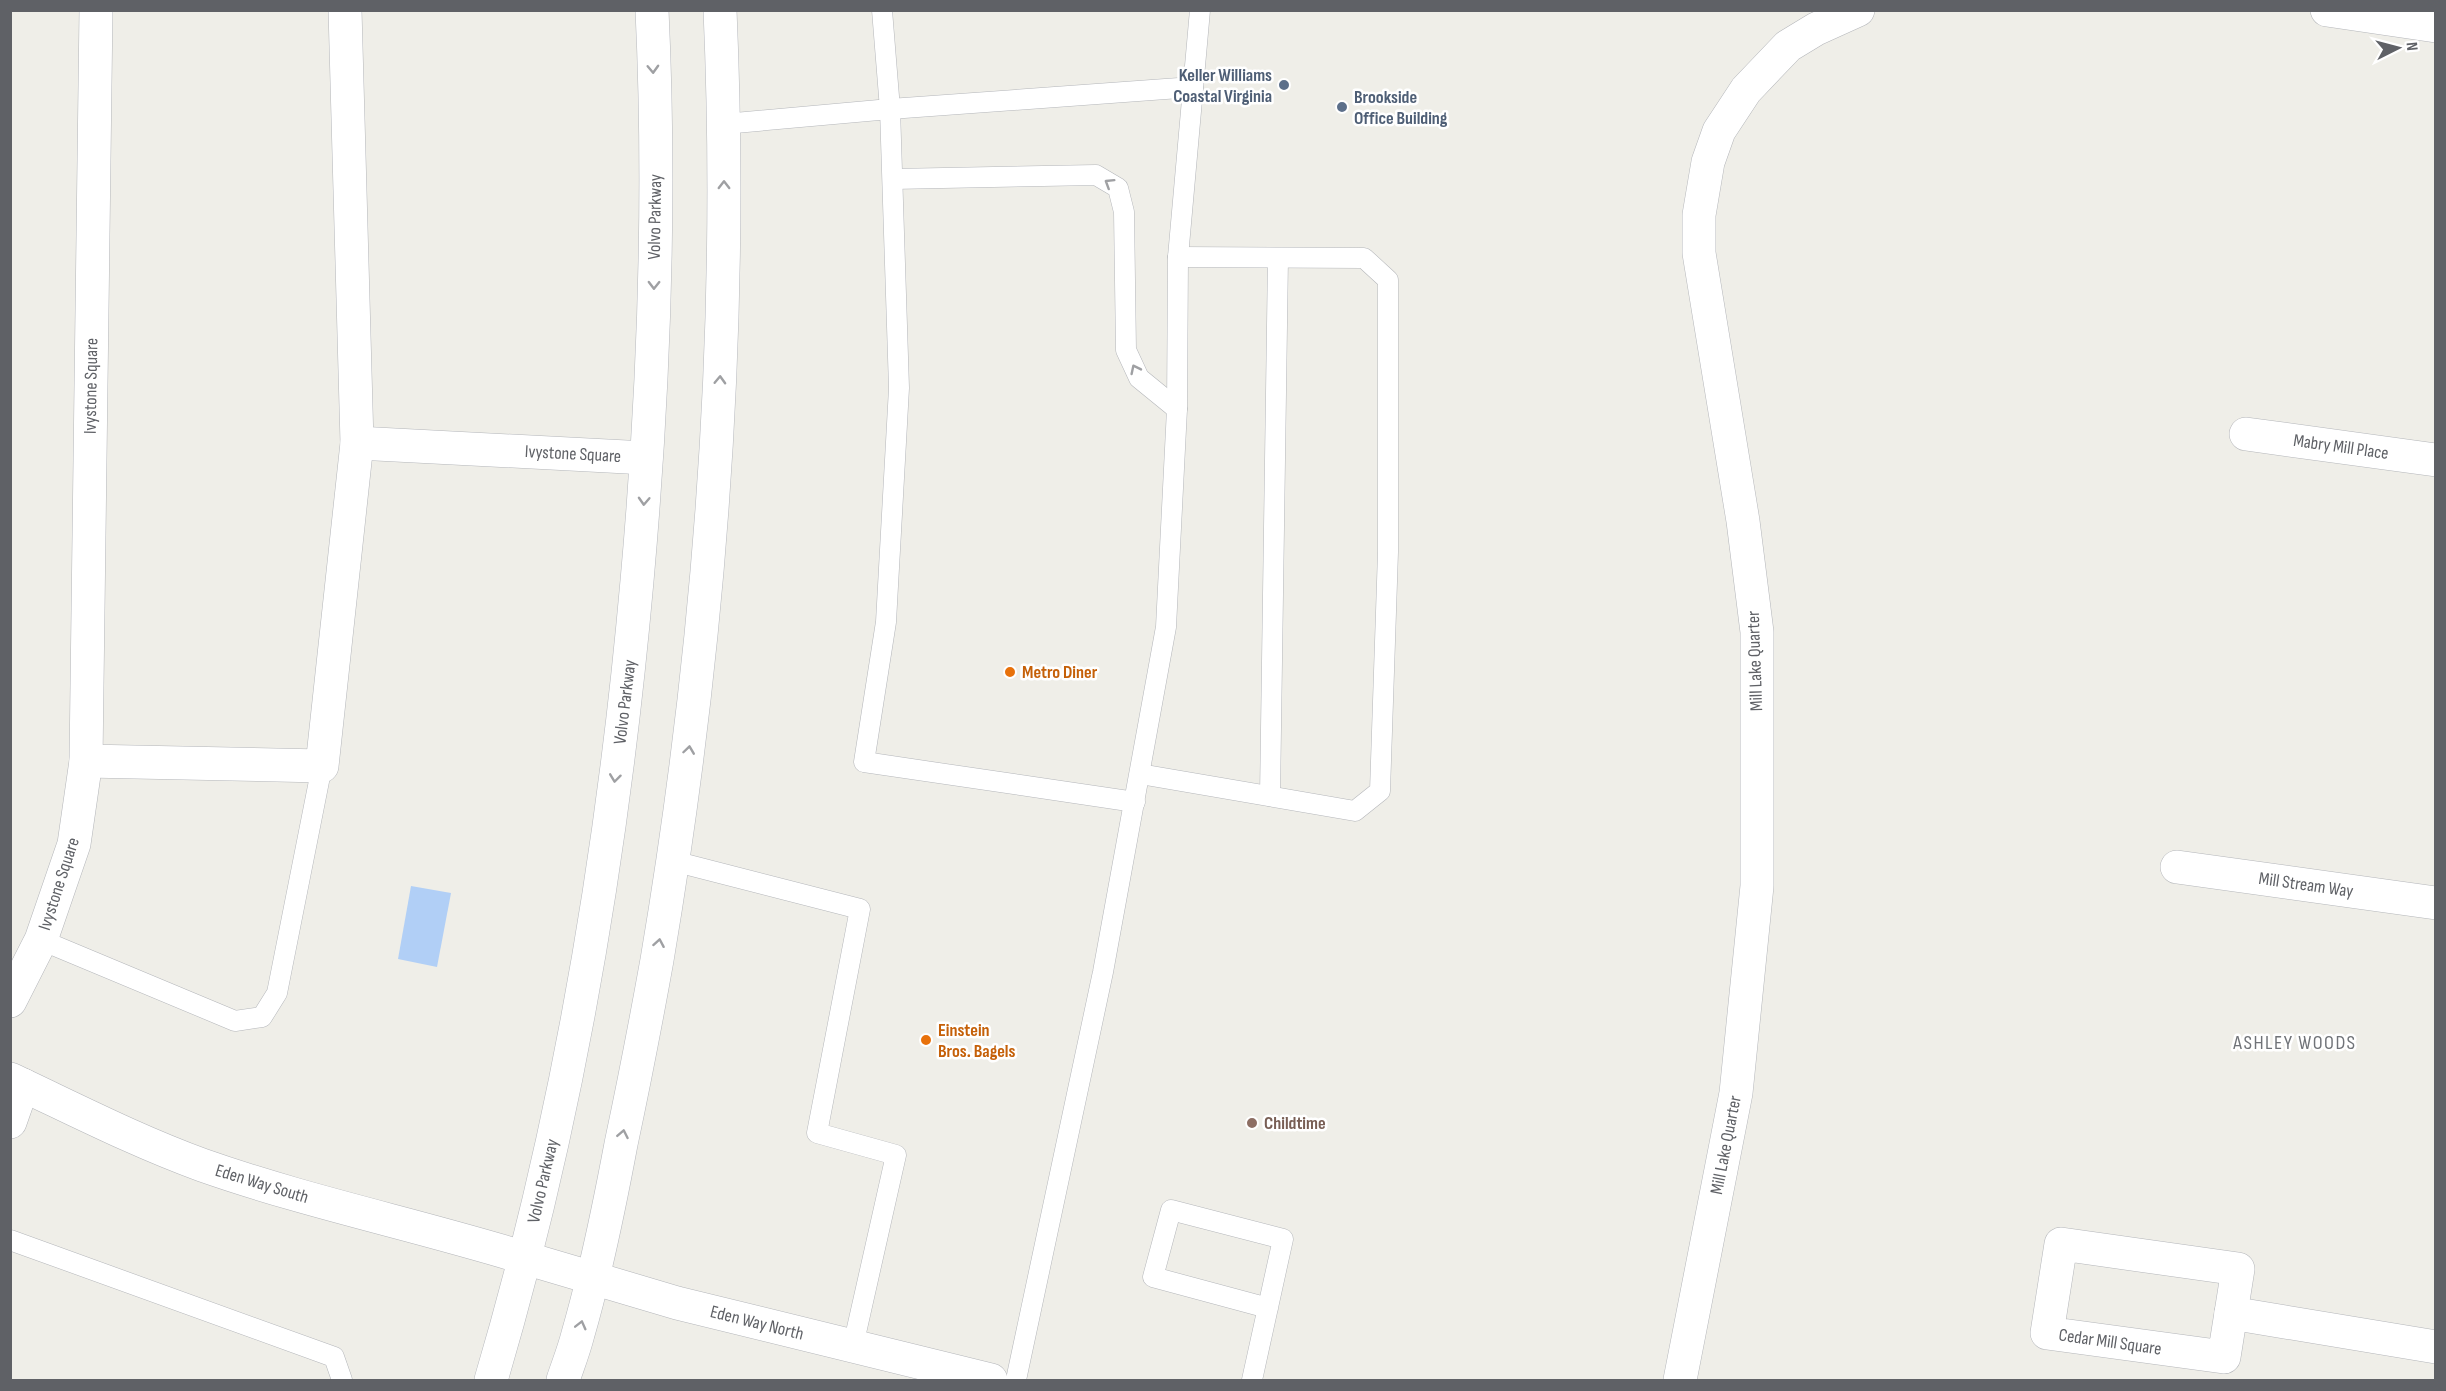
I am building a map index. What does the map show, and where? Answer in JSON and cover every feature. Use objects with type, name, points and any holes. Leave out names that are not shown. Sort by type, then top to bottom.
[{"type":"street","name":"Ivystone Square","points":[[10,1001],[41,940],[74,844],[86,761],[96,10]]},
{"type":"street","points":[[86,761],[322,766],[357,443],[345,10]]},
{"type":"street","name":"Volvo Parkway","points":[[491,1380],[525,1258],[572,1047],[594,926],[613,798],[630,656],[646,458],[654,300],[655,217],[651,10]]},
{"type":"street","points":[[563,1380],[606,1224],[647,1017],[691,735],[707,581],[720,369],[724,236],[724,124],[720,10]]},
{"type":"street","name":"Mill Lake Quarter","points":[[1680,1380],[1736,1093],[1756,886],[1758,632],[1742,510],[1699,253],[1699,215],[1708,162],[1719,131],[1746,90],[1788,46],[1816,29],[1858,10]]},
{"type":"street","points":[[2327,10],[2436,26]]},
{"type":"street","name":"Mabry Mill Place","points":[[2246,434],[2436,460]]},
{"type":"street","name":"Ivystone Square","points":[[357,443],[646,458]]},
{"type":"street","name":"Mill Stream Way","points":[[2177,867],[2436,903]]},
{"type":"street","points":[[10,1122],[17,1082]]},
{"type":"street","name":"Eden Way South","points":[[17,1082],[131,1136],[201,1164],[293,1195],[448,1234],[525,1258]]},
{"type":"street","name":"Cedar Mill Square","points":[[2061,1244],[2238,1269],[2231,1313],[2224,1357],[2047,1333],[2061,1244]]},
{"type":"street","name":"Eden Way North","points":[[525,1258],[677,1304],[854,1346],[927,1372],[991,1380]]},
{"type":"street","points":[[2231,1313],[2436,1347]]},
{"type":"lane","points":[[882,10],[890,109],[899,388],[886,622],[864,762],[1135,801]]},
{"type":"lane","points":[[1016,1380],[1101,984],[1166,627],[1177,409],[1178,257],[1200,10]]},
{"type":"lane","points":[[724,124],[890,109],[1193,87]]},
{"type":"lane","points":[[892,179],[1096,174],[1118,188],[1124,212],[1126,350],[1139,378],[1177,409]]},
{"type":"lane","points":[[1140,774],[1355,811],[1380,791],[1388,552],[1388,280],[1364,258],[1178,257]]},
{"type":"lane","points":[[1270,796],[1278,258]]},
{"type":"lane","points":[[41,940],[236,1021],[262,1017],[277,993],[322,766]]},
{"type":"lane","points":[[673,861],[860,909],[817,1133],[896,1155],[854,1346]]},
{"type":"lane","points":[[1252,1380],[1268,1308],[1283,1239],[1171,1210],[1153,1277],[1268,1308]]},
{"type":"lane","points":[[10,1240],[334,1357],[342,1380]]},
{"type":"water","points":[[411,886],[451,893],[437,967],[398,959]]},
{"type":"place","name":"Keller Williams Coastal Virginia","points":[[1284,85]]},
{"type":"place","name":"Brookside Office Building","points":[[1342,107]]},
{"type":"place","name":"Metro Diner","points":[[1010,672]]},
{"type":"place","name":"Einstein Bros. Bagels","points":[[926,1040]]},
{"type":"place","name":"Childtime","points":[[1252,1123]]},
{"type":"district","name":"ASHLEY WOODS","points":[[2295,1043]]}]
